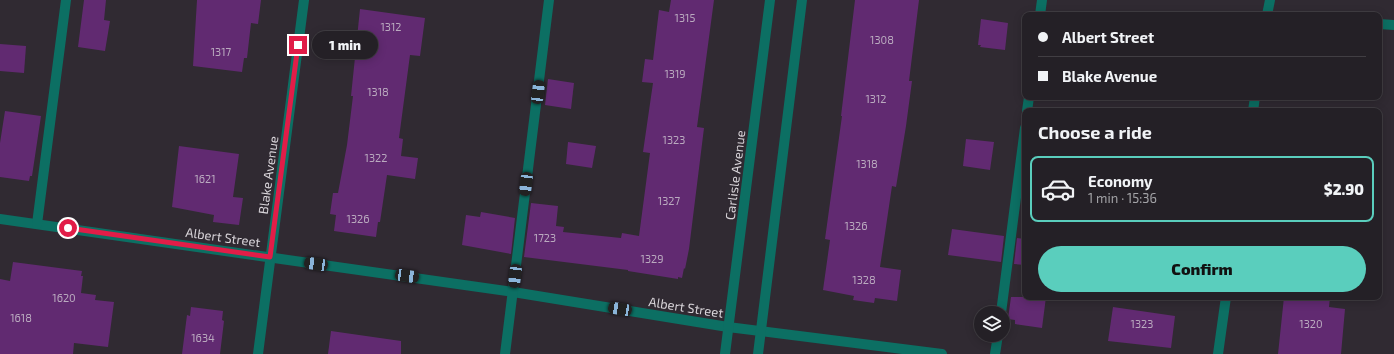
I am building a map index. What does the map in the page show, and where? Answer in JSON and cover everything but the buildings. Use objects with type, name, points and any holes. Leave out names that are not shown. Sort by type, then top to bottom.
[{"type":"street","points":[[37,224],[66,0]]},
{"type":"street","name":"Blake Avenue","points":[[258,354],[304,0]]},
{"type":"street","points":[[505,354],[550,0]]},
{"type":"street","name":"Carlisle Avenue","points":[[725,354],[770,0]]},
{"type":"street","points":[[758,354],[802,0]]},
{"type":"street","points":[[1040,12],[1042,0]]},
{"type":"street","points":[[1268,12],[1270,0]]},
{"type":"street","points":[[1382,24],[1394,25]]},
{"type":"street","points":[[1002,306],[1022,151]]},
{"type":"street","name":"Albert Street","points":[[0,218],[513,292],[728,327],[942,354]]},
{"type":"street","points":[[1218,354],[1226,300]]},
{"type":"street","points":[[995,354],[997,342]]},
{"type":"route","points":[[68,228],[270,257],[298,45]]}]
